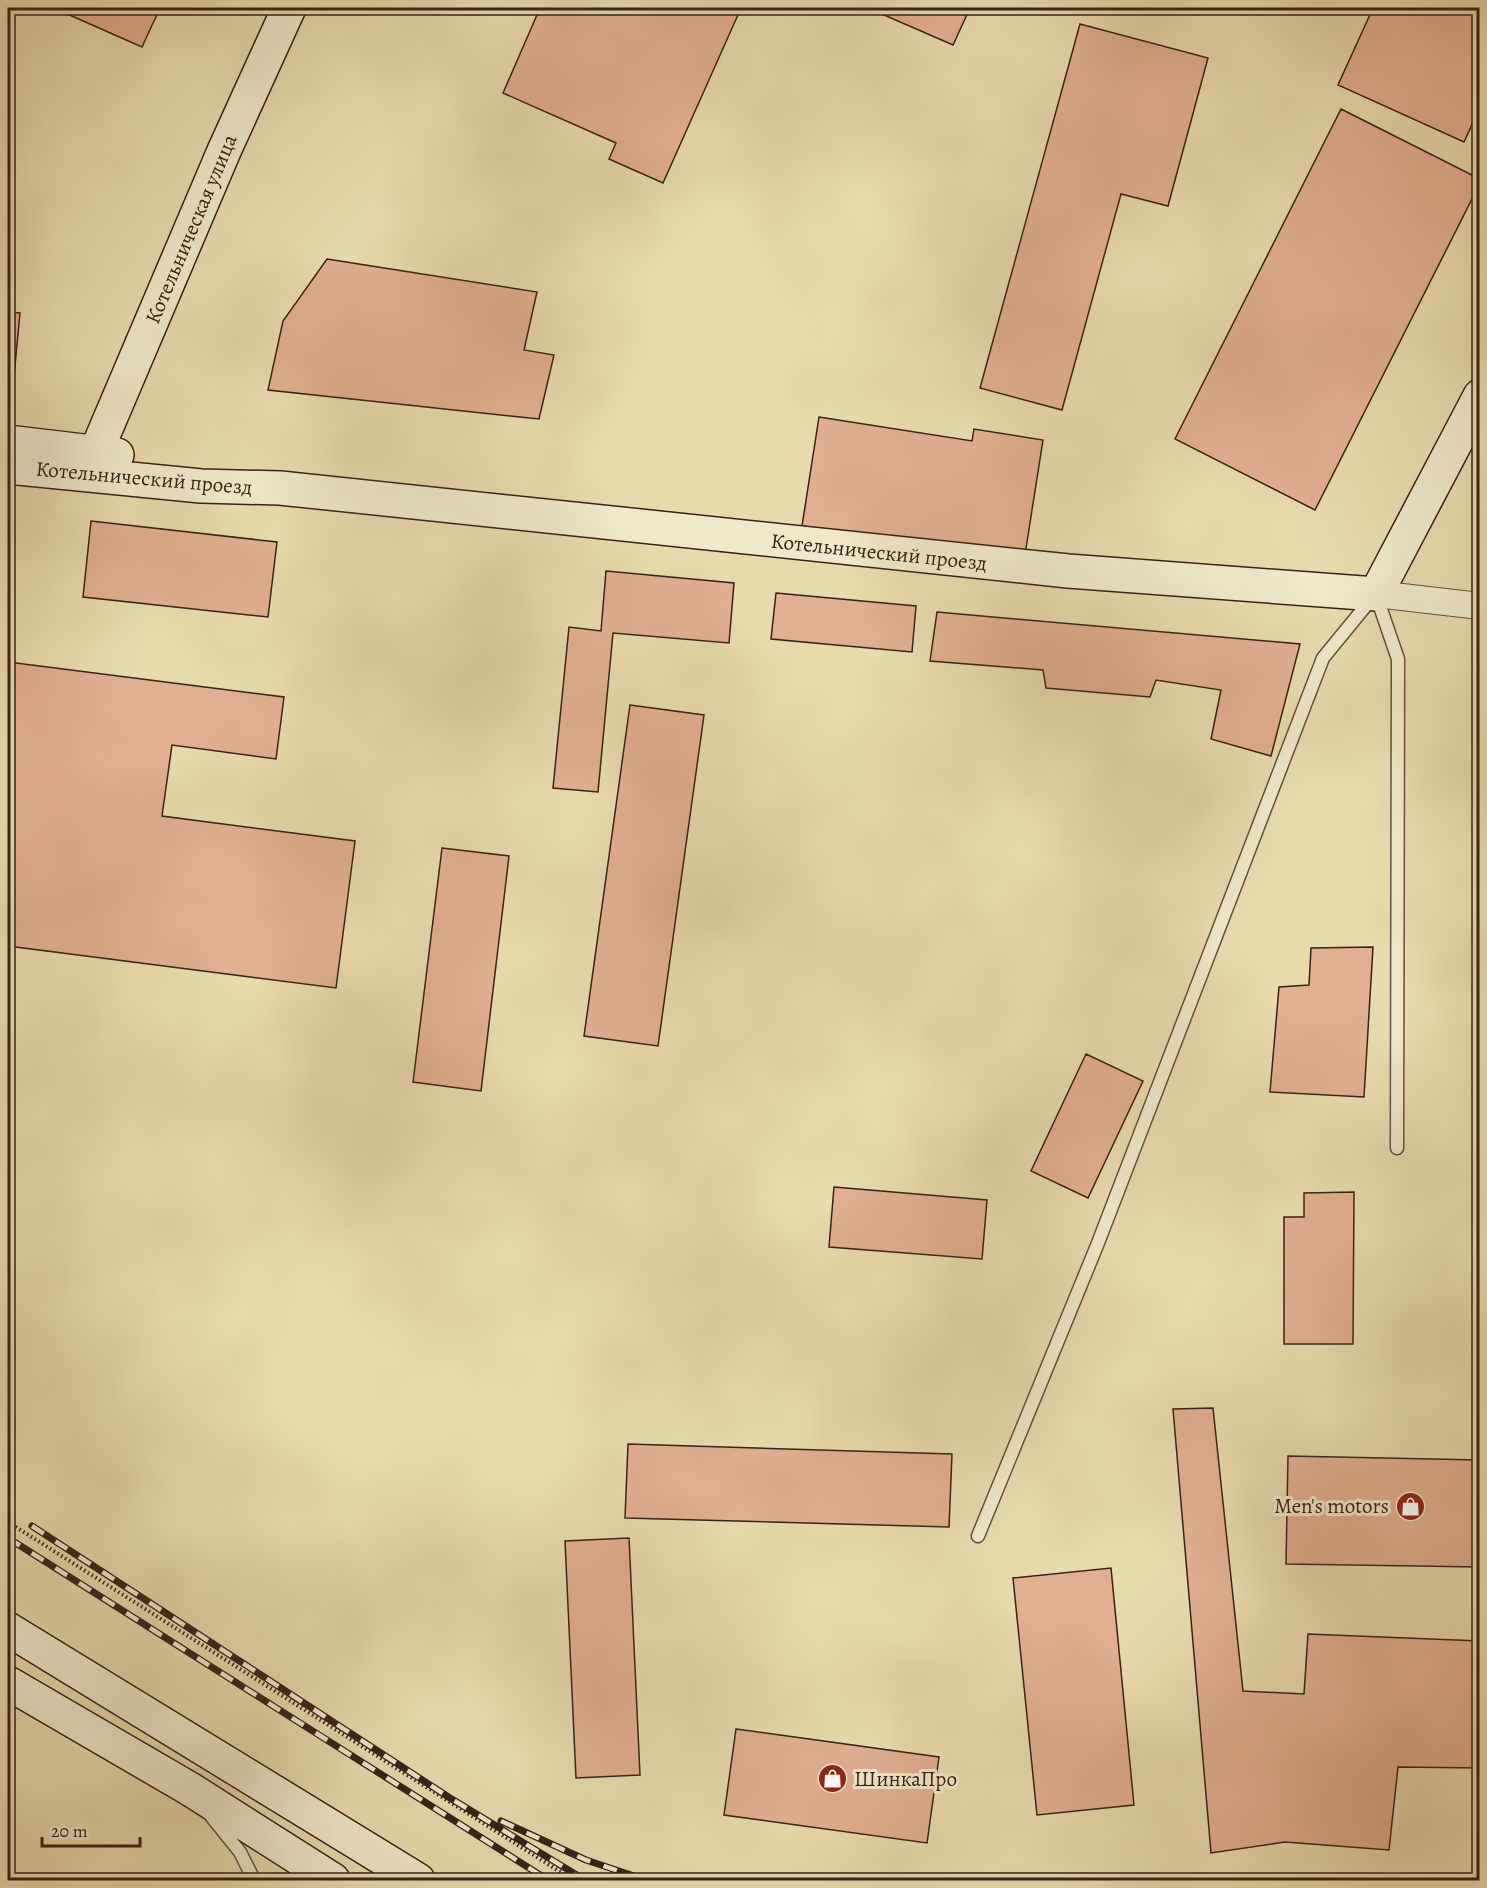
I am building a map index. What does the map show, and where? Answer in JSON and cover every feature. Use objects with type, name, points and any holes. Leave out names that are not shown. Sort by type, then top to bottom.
[{"type":"street","name":"Котельническая улица","points":[[96,452],[219,162],[289,8]]},
{"type":"street","points":[[1376,594],[1479,396]]},
{"type":"street","name":"Котельнический проезд","points":[[8,442],[96,452],[205,469],[280,488]]},
{"type":"street","name":"Котельнический проезд","points":[[8,467],[201,486],[280,488],[1068,571],[1376,594],[1479,606]]},
{"type":"street","points":[[8,1629],[418,1881]]},
{"type":"street","points":[[8,1683],[190,1789],[333,1881]]},
{"type":"lane","points":[[1376,594],[1398,659],[1398,1148]]},
{"type":"lane","points":[[978,1536],[1098,1243],[1323,658],[1376,594]]},
{"type":"lane","points":[[190,1789],[240,1852],[255,1881]]},
{"type":"path","points":[[8,1522],[573,1881]]},
{"type":"building","points":[[67,8],[160,8],[142,47],[65,13]]},
{"type":"building","points":[[540,8],[630,8],[637,11],[639,8],[741,8],[663,183],[609,159],[616,143],[503,93]]},
{"type":"building","points":[[868,8],[970,8],[953,45]]},
{"type":"building","points":[[1373,8],[1480,8],[1480,107],[1464,142],[1338,85]]},
{"type":"building","points":[[1080,24],[1208,58],[1168,206],[1121,194],[1062,410],[980,388]]},
{"type":"building","points":[[1341,109],[1480,179],[1480,183],[1315,510],[1175,439]]},
{"type":"building","points":[[327,259],[537,292],[524,350],[554,355],[539,419],[268,390],[283,321]]},
{"type":"building","points":[[8,312],[20,313],[12,397],[8,396]]},
{"type":"building","points":[[819,417],[972,441],[974,429],[1043,440],[1024,561],[802,526]]},
{"type":"building","points":[[91,521],[277,542],[268,617],[83,597]]},
{"type":"building","points":[[606,571],[734,583],[729,643],[613,633],[598,792],[553,788],[569,627],[601,631]]},
{"type":"building","points":[[776,593],[916,606],[912,652],[771,639]]},
{"type":"building","points":[[937,612],[1300,644],[1271,756],[1211,739],[1221,690],[1156,680],[1150,697],[1046,688],[1043,670],[930,661]]},
{"type":"building","points":[[8,662],[284,697],[276,759],[172,745],[162,816],[355,841],[336,988],[8,946]]},
{"type":"building","points":[[630,705],[704,715],[658,1046],[584,1036]]},
{"type":"building","points":[[442,848],[509,856],[481,1091],[413,1082]]},
{"type":"building","points":[[1373,947],[1364,1097],[1270,1092],[1279,987],[1309,985],[1311,948]]},
{"type":"building","points":[[1086,1054],[1143,1081],[1088,1198],[1031,1171]]},
{"type":"building","points":[[834,1187],[987,1200],[982,1259],[829,1247]]},
{"type":"building","points":[[1354,1192],[1353,1344],[1284,1344],[1284,1217],[1304,1217],[1304,1193]]},
{"type":"building","points":[[1213,1408],[1243,1691],[1304,1694],[1308,1634],[1480,1641],[1480,1768],[1398,1767],[1389,1850],[1285,1842],[1211,1853],[1173,1409]]},
{"type":"building","points":[[628,1444],[952,1454],[949,1527],[625,1518]]},
{"type":"building","points":[[1288,1456],[1480,1460],[1480,1567],[1286,1564]]},
{"type":"building","points":[[629,1538],[640,1775],[576,1778],[565,1541]]},
{"type":"building","points":[[1111,1568],[1134,1805],[1037,1815],[1013,1578]]},
{"type":"building","points":[[736,1729],[939,1757],[927,1843],[724,1815]]},
{"type":"railway","points":[[32,1526],[450,1798],[585,1880]]},
{"type":"railway","points":[[8,1538],[548,1880]]},
{"type":"railway","points":[[501,1821],[586,1860],[646,1880]]},
{"type":"place","name":"Men's motors","points":[[1410,1506]]},
{"type":"place","name":"ШинкаПро","points":[[833,1779]]}]
